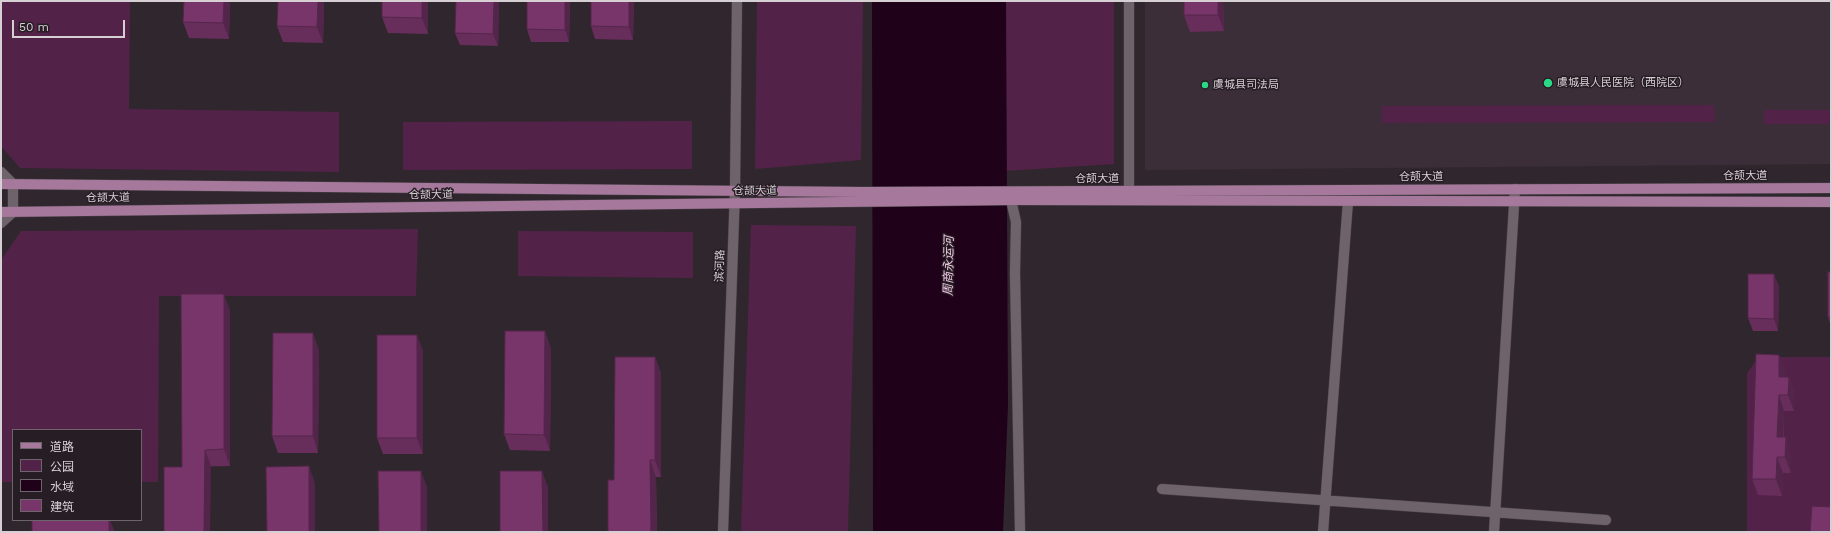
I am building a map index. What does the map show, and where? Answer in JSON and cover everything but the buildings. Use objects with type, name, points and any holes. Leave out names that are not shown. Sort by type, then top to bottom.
[{"type":"main road","name":"仓颉大道","points":[[1,184],[735,190],[862,197]]},
{"type":"main road","name":"仓颉大道","points":[[1,212],[734,203],[862,197],[1010,195],[1129,195],[1515,189],[1831,188]]},
{"type":"main road","name":"仓颉大道","points":[[1129,195],[1348,201],[1831,202]]},
{"type":"street","name":"滨河路","points":[[723,532],[735,190],[737,1]]},
{"type":"street","points":[[1129,1],[1129,195]]},
{"type":"street","points":[[1,172],[13,184],[13,212],[1,223]]},
{"type":"street","points":[[1494,532],[1515,189]]},
{"type":"street","points":[[1010,195],[1016,222],[1015,281],[1020,532]]},
{"type":"street","points":[[1323,532],[1348,201]]},
{"type":"street","points":[[1162,489],[1606,520]]},
{"type":"shaded area","name":"虞城县人民医院（西院区）","points":[[1145,1],[1831,1],[1831,164],[1145,170]]},
{"type":"green space","points":[[1,1],[130,1],[129,109],[339,112],[339,172],[20,168],[1,146]]},
{"type":"green space","points":[[757,1],[863,1],[861,160],[755,169]]},
{"type":"green space","points":[[1006,1],[1114,1],[1114,164],[1004,171]]},
{"type":"green space","points":[[1714,105],[1715,122],[1382,123],[1382,106]]},
{"type":"green space","points":[[1764,110],[1831,110],[1831,124],[1764,124]]},
{"type":"green space","points":[[692,121],[692,169],[403,170],[403,122]]},
{"type":"green space","points":[[751,225],[856,226],[848,532],[741,532]]},
{"type":"green space","points":[[418,229],[416,296],[159,296],[158,482],[142,482],[142,429],[12,429],[12,482],[1,482],[1,260],[21,231]]},
{"type":"green space","points":[[518,231],[693,232],[693,278],[518,276]]},
{"type":"green space","points":[[1759,357],[1831,357],[1831,532],[1747,532],[1747,373]]},
{"type":"water","name":"周商永运河","points":[[872,1],[1006,1],[1008,405],[1003,532],[873,532]]},
{"type":"place","name":"虞城县人民医院（西院区）","points":[[1548,83]]},
{"type":"place","name":"虞城县司法局","points":[[1205,85]]}]
